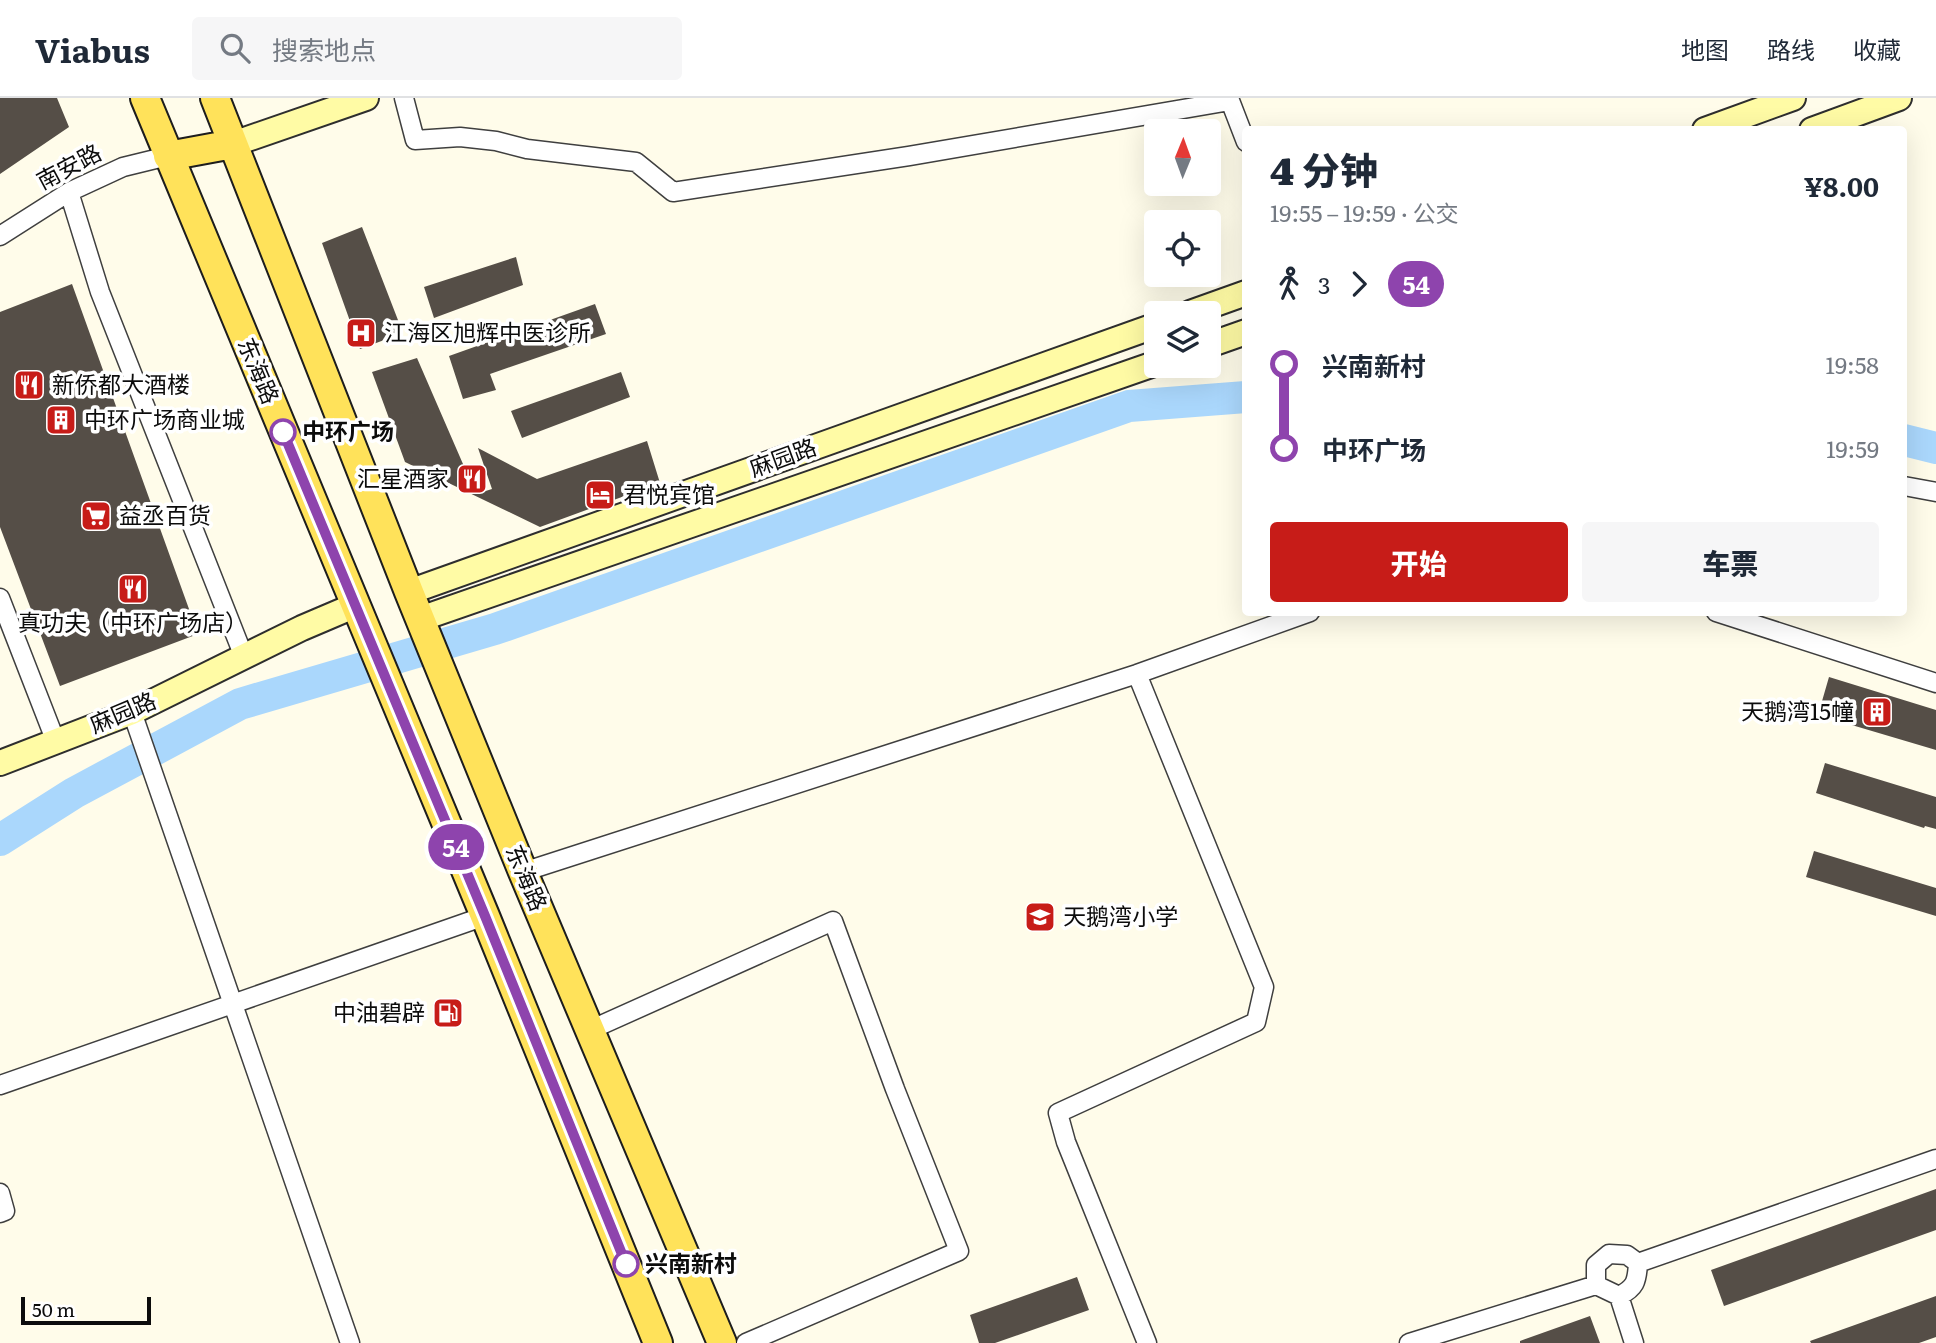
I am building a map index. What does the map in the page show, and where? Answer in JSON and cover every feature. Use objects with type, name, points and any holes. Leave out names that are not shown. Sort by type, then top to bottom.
[{"type":"main road","name":"东海路","points":[[145,98],[485,916],[658,1343]]},
{"type":"main road","name":"东海路","points":[[215,98],[409,592],[523,872],[722,1343]]},
{"type":"main road","points":[[168,156],[233,144]]},
{"type":"street","points":[[233,144],[366,98]]},
{"type":"street","points":[[404,98],[415,140],[472,139],[571,156],[636,162],[673,192],[909,156],[1229,100],[1242,132]]},
{"type":"street","points":[[1716,126],[1793,98]]},
{"type":"street","points":[[1823,126],[1899,98]]},
{"type":"street","name":"南安路","points":[[0,236],[69,192],[123,167],[168,156]]},
{"type":"street","points":[[69,192],[100,292],[244,657]]},
{"type":"street","points":[[1221,302],[1242,294]]},
{"type":"street","name":"麻园路","points":[[409,592],[1144,330]]},
{"type":"street","points":[[1221,341],[1242,333]]},
{"type":"street","name":"麻园路","points":[[420,619],[1144,368]]},
{"type":"street","points":[[1907,487],[1936,492]]},
{"type":"street","points":[[0,598],[56,742]]},
{"type":"street","name":"麻园路","points":[[0,763],[132,712],[302,628],[356,606]]},
{"type":"street","points":[[523,872],[1137,674],[1299,616]]},
{"type":"street","points":[[1729,616],[1936,683]]},
{"type":"street","points":[[1137,674],[1264,987],[1256,1022],[1058,1113],[1066,1142],[1147,1343]]},
{"type":"street","points":[[132,712],[350,1343]]},
{"type":"street","points":[[0,1085],[485,916]]},
{"type":"street","points":[[590,1030],[833,921],[959,1251],[746,1343]]},
{"type":"street","points":[[1638,1264],[1936,1159]]},
{"type":"street","points":[[0,1193],[5,1211],[0,1213]]},
{"type":"street","points":[[1597,1285],[1596,1265],[1609,1254],[1627,1255],[1638,1264]]},
{"type":"street","points":[[1619,1296],[1632,1289],[1637,1280],[1638,1264]]},
{"type":"street","points":[[1409,1343],[1597,1285],[1619,1296],[1634,1343]]},
{"type":"building","points":[[0,98],[57,98],[69,127],[0,174]]},
{"type":"building","points":[[362,227],[403,333],[360,349],[322,243]]},
{"type":"building","points":[[516,257],[523,285],[434,318],[424,287]]},
{"type":"building","name":"中环广场商业城","points":[[72,284],[198,634],[60,686],[0,527],[0,312]]},
{"type":"building","points":[[595,304],[606,334],[490,374],[496,390],[463,399],[449,356]]},
{"type":"building","points":[[417,358],[476,494],[492,489],[478,448],[537,479],[647,441],[660,483],[540,527],[405,462],[372,372]]},
{"type":"building","points":[[621,372],[630,397],[522,438],[511,411]]},
{"type":"building","name":"天鹅湾15幢","points":[[1829,677],[1936,710],[1936,750],[1818,715]]},
{"type":"building","points":[[1825,763],[1936,797],[1936,829],[1924,828],[1816,793]]},
{"type":"building","points":[[1814,851],[1936,888],[1936,916],[1806,877]]},
{"type":"building","points":[[1936,1189],[1936,1230],[1724,1306],[1711,1270]]},
{"type":"building","points":[[1077,1277],[1089,1310],[995,1343],[979,1343],[970,1315]]},
{"type":"building","points":[[1936,1296],[1936,1337],[1919,1343],[1810,1341]]},
{"type":"building","points":[[1590,1316],[1600,1343],[1520,1343],[1520,1341]]},
{"type":"waterway","points":[[0,840],[74,793],[240,704],[495,629],[1129,406],[1242,397]]},
{"type":"waterway","points":[[1907,441],[1936,448]]},
{"type":"bus line","name":"54","points":[[283,432],[485,916],[626,1264]]},
{"type":"place","name":"江海区旭辉中医诊所","points":[[361,333]]},
{"type":"place","name":"新侨都大酒楼","points":[[29,385]]},
{"type":"place","name":"中环广场商业城","points":[[61,420]]},
{"type":"place","name":"中环广场","points":[[283,432]]},
{"type":"place","name":"汇星酒家","points":[[472,479]]},
{"type":"place","name":"君悦宾馆","points":[[600,495]]},
{"type":"place","name":"益丞百货","points":[[96,516]]},
{"type":"place","name":"真功夫（中环广场店）","points":[[133,589]]},
{"type":"place","name":"天鹅湾15幢","points":[[1877,712]]},
{"type":"place","name":"天鹅湾小学","points":[[1040,917]]},
{"type":"place","name":"中油碧辟","points":[[448,1013]]},
{"type":"place","name":"兴南新村","points":[[626,1264]]}]
